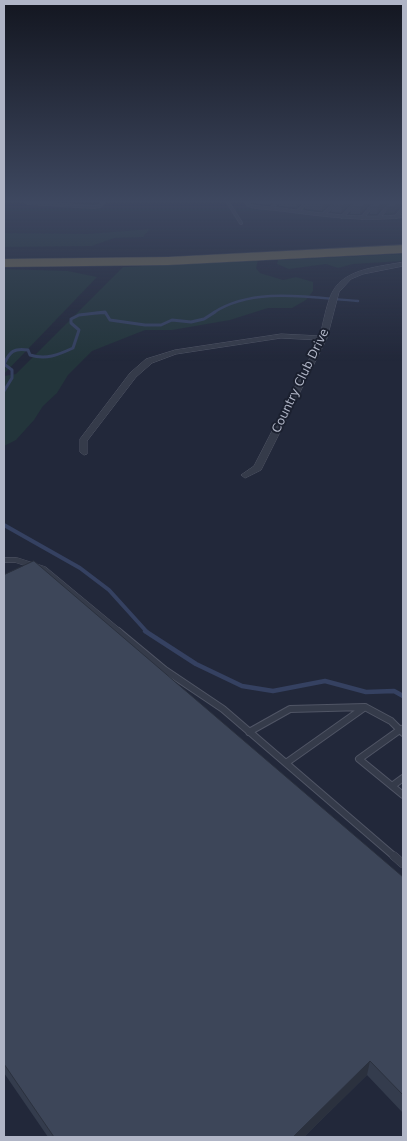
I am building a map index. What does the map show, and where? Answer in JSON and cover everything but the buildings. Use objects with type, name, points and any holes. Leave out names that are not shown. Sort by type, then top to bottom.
[{"type":"highway","points":[[4,263],[168,261],[300,254]]},
{"type":"street","name":"Country Club Drive","points":[[245,475],[258,468],[323,338],[336,291],[349,278],[373,269],[403,264]]},
{"type":"street","points":[[84,452],[83,441],[134,375],[149,361],[175,352],[281,336],[323,338]]},
{"type":"lane","points":[[4,560],[16,560],[44,569],[165,670],[223,709],[403,864]]},
{"type":"lane","points":[[249,732],[290,708],[365,707],[384,714],[402,731],[359,759],[403,795]]},
{"type":"lane","points":[[286,763],[365,707]]},
{"type":"lane","points":[[392,786],[403,778]]},
{"type":"shaded area","points":[[403,254],[403,261],[353,264],[338,268],[326,264],[289,269],[277,264],[278,260]]},
{"type":"shaded area","points":[[258,260],[256,268],[260,273],[283,280],[296,277],[313,282],[313,291],[306,300],[292,308],[268,308],[230,320],[172,330],[145,330],[92,351],[68,375],[57,393],[43,406],[34,420],[16,440],[4,446],[4,376],[16,374],[123,267]]},
{"type":"shaded area","points":[[4,269],[68,271],[97,277],[4,374]]},
{"type":"waterway","points":[[215,312],[246,299],[265,297],[303,296],[358,301]]},
{"type":"waterway","points":[[106,313],[110,320],[145,325],[161,325],[172,320],[191,322],[204,319],[215,312]]},
{"type":"waterway","points":[[4,391],[12,378],[12,370],[4,364],[13,351],[28,350],[30,355],[47,357],[73,348],[79,330],[71,323],[71,319],[79,315],[96,313]]},
{"type":"waterway","points":[[96,313],[106,313]]},
{"type":"waterway","points":[[96,313],[106,313]]},
{"type":"waterway","points":[[4,525],[80,568],[109,590],[147,632]]},
{"type":"waterway","points":[[145,631],[196,664],[242,686],[273,691],[325,681],[366,692],[394,691],[403,696]]}]
